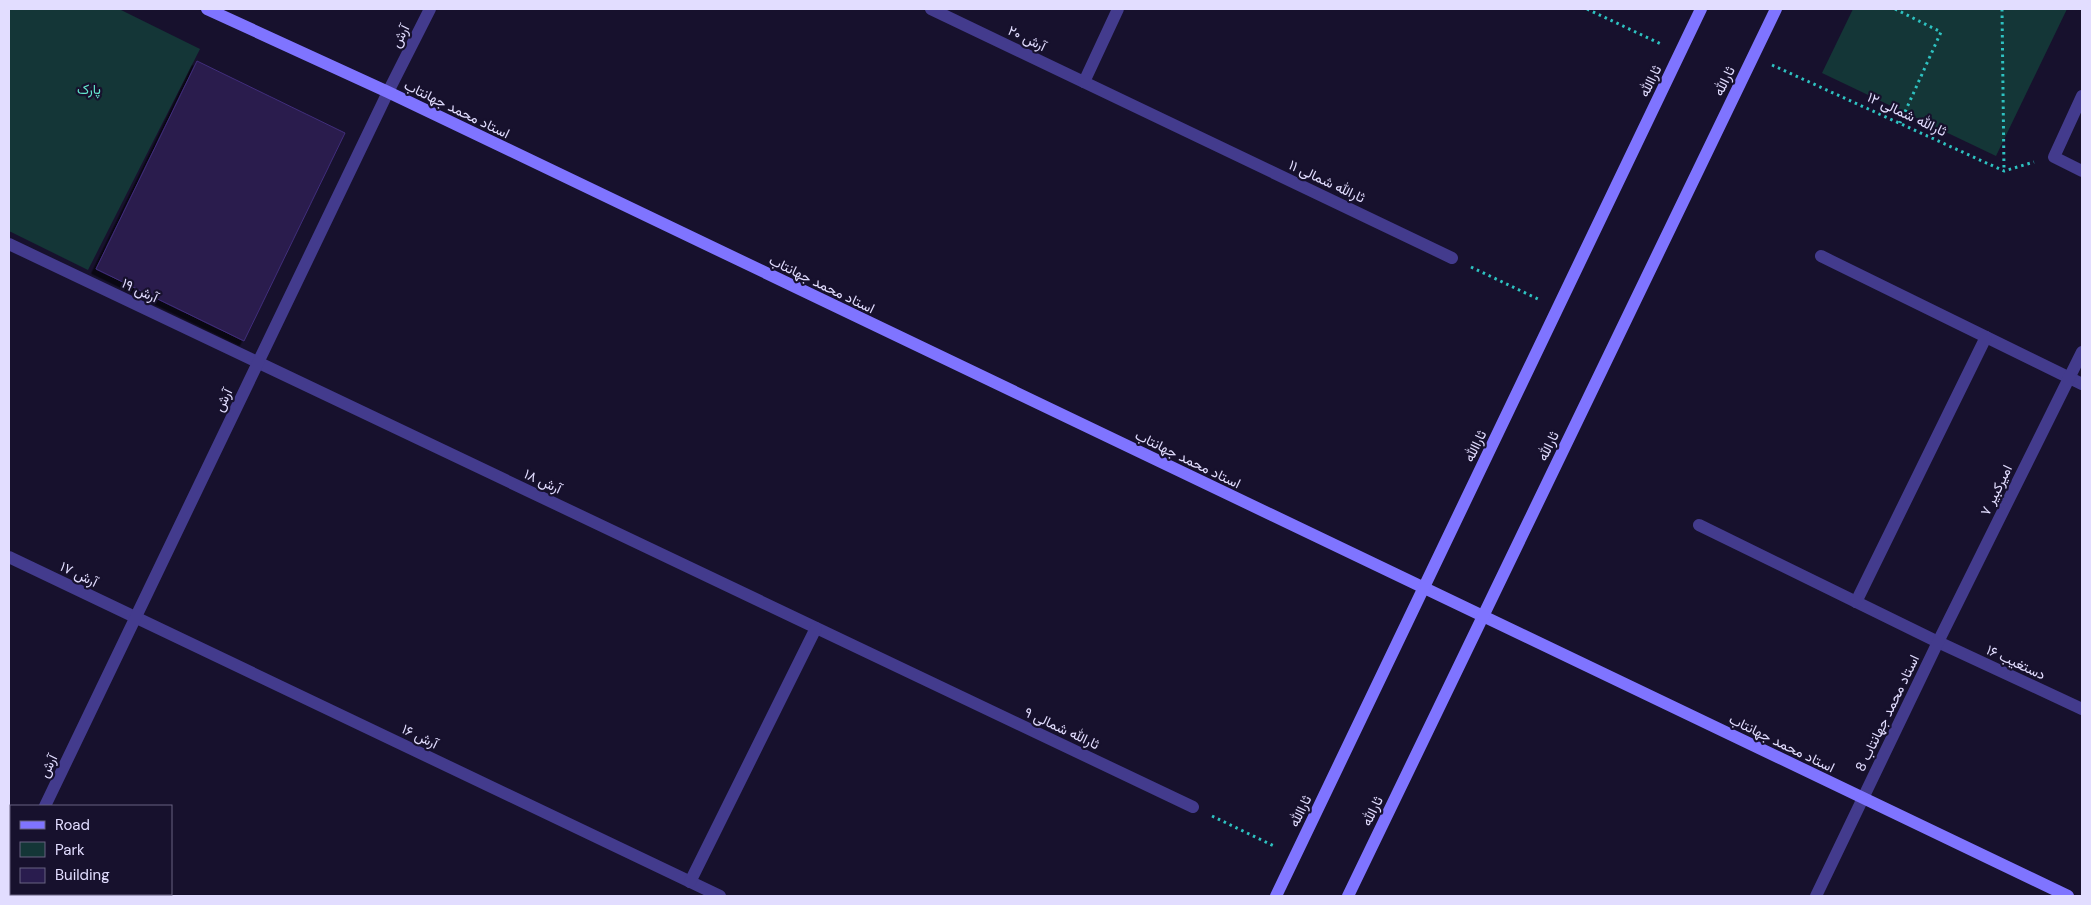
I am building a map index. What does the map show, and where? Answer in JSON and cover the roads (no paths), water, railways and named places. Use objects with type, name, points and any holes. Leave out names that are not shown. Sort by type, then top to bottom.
[{"type":"main road","name":"استاد محمد جهانتاب","points":[[207,9],[388,92],[2068,896]]},
{"type":"main road","name":"ثاراالله","points":[[1276,896],[1701,9]]},
{"type":"main road","name":"ثارالله","points":[[1348,896],[1776,9]]},
{"type":"street","name":"آرش","points":[[45,805],[388,92],[430,9]]},
{"type":"street","name":"آرش ۲۰","points":[[931,9],[1084,82]]},
{"type":"street","points":[[1084,82],[1118,9]]},
{"type":"street","name":"ثارالله شمالی ۱۱","points":[[1084,82],[1452,258]]},
{"type":"street","points":[[2082,96],[2054,157],[2082,171]]},
{"type":"street","name":"آرش ۱۹","points":[[9,244],[258,362]]},
{"type":"street","points":[[1821,256],[2082,384]]},
{"type":"street","points":[[1856,602],[1986,337]]},
{"type":"street","name":"امیرکبیر ۷","points":[[1938,642],[2082,352]]},
{"type":"street","name":"آرش ۱۸","points":[[258,362],[816,628]]},
{"type":"street","name":"دستغیب ۱۶","points":[[1699,526],[1938,642],[2082,709]]},
{"type":"street","name":"آرش ۱۷","points":[[9,557],[136,618]]},
{"type":"street","name":"آرش ۱۶","points":[[136,618],[720,896]]},
{"type":"street","points":[[690,882],[816,628]]},
{"type":"street","name":"ثارالله شمالی ۹","points":[[816,628],[1193,807]]},
{"type":"street","name":"استاد محمد جهانتاب 8","points":[[1816,896],[1938,642]]},
{"type":"park label","name":"پارک","points":[[89,89]]}]
